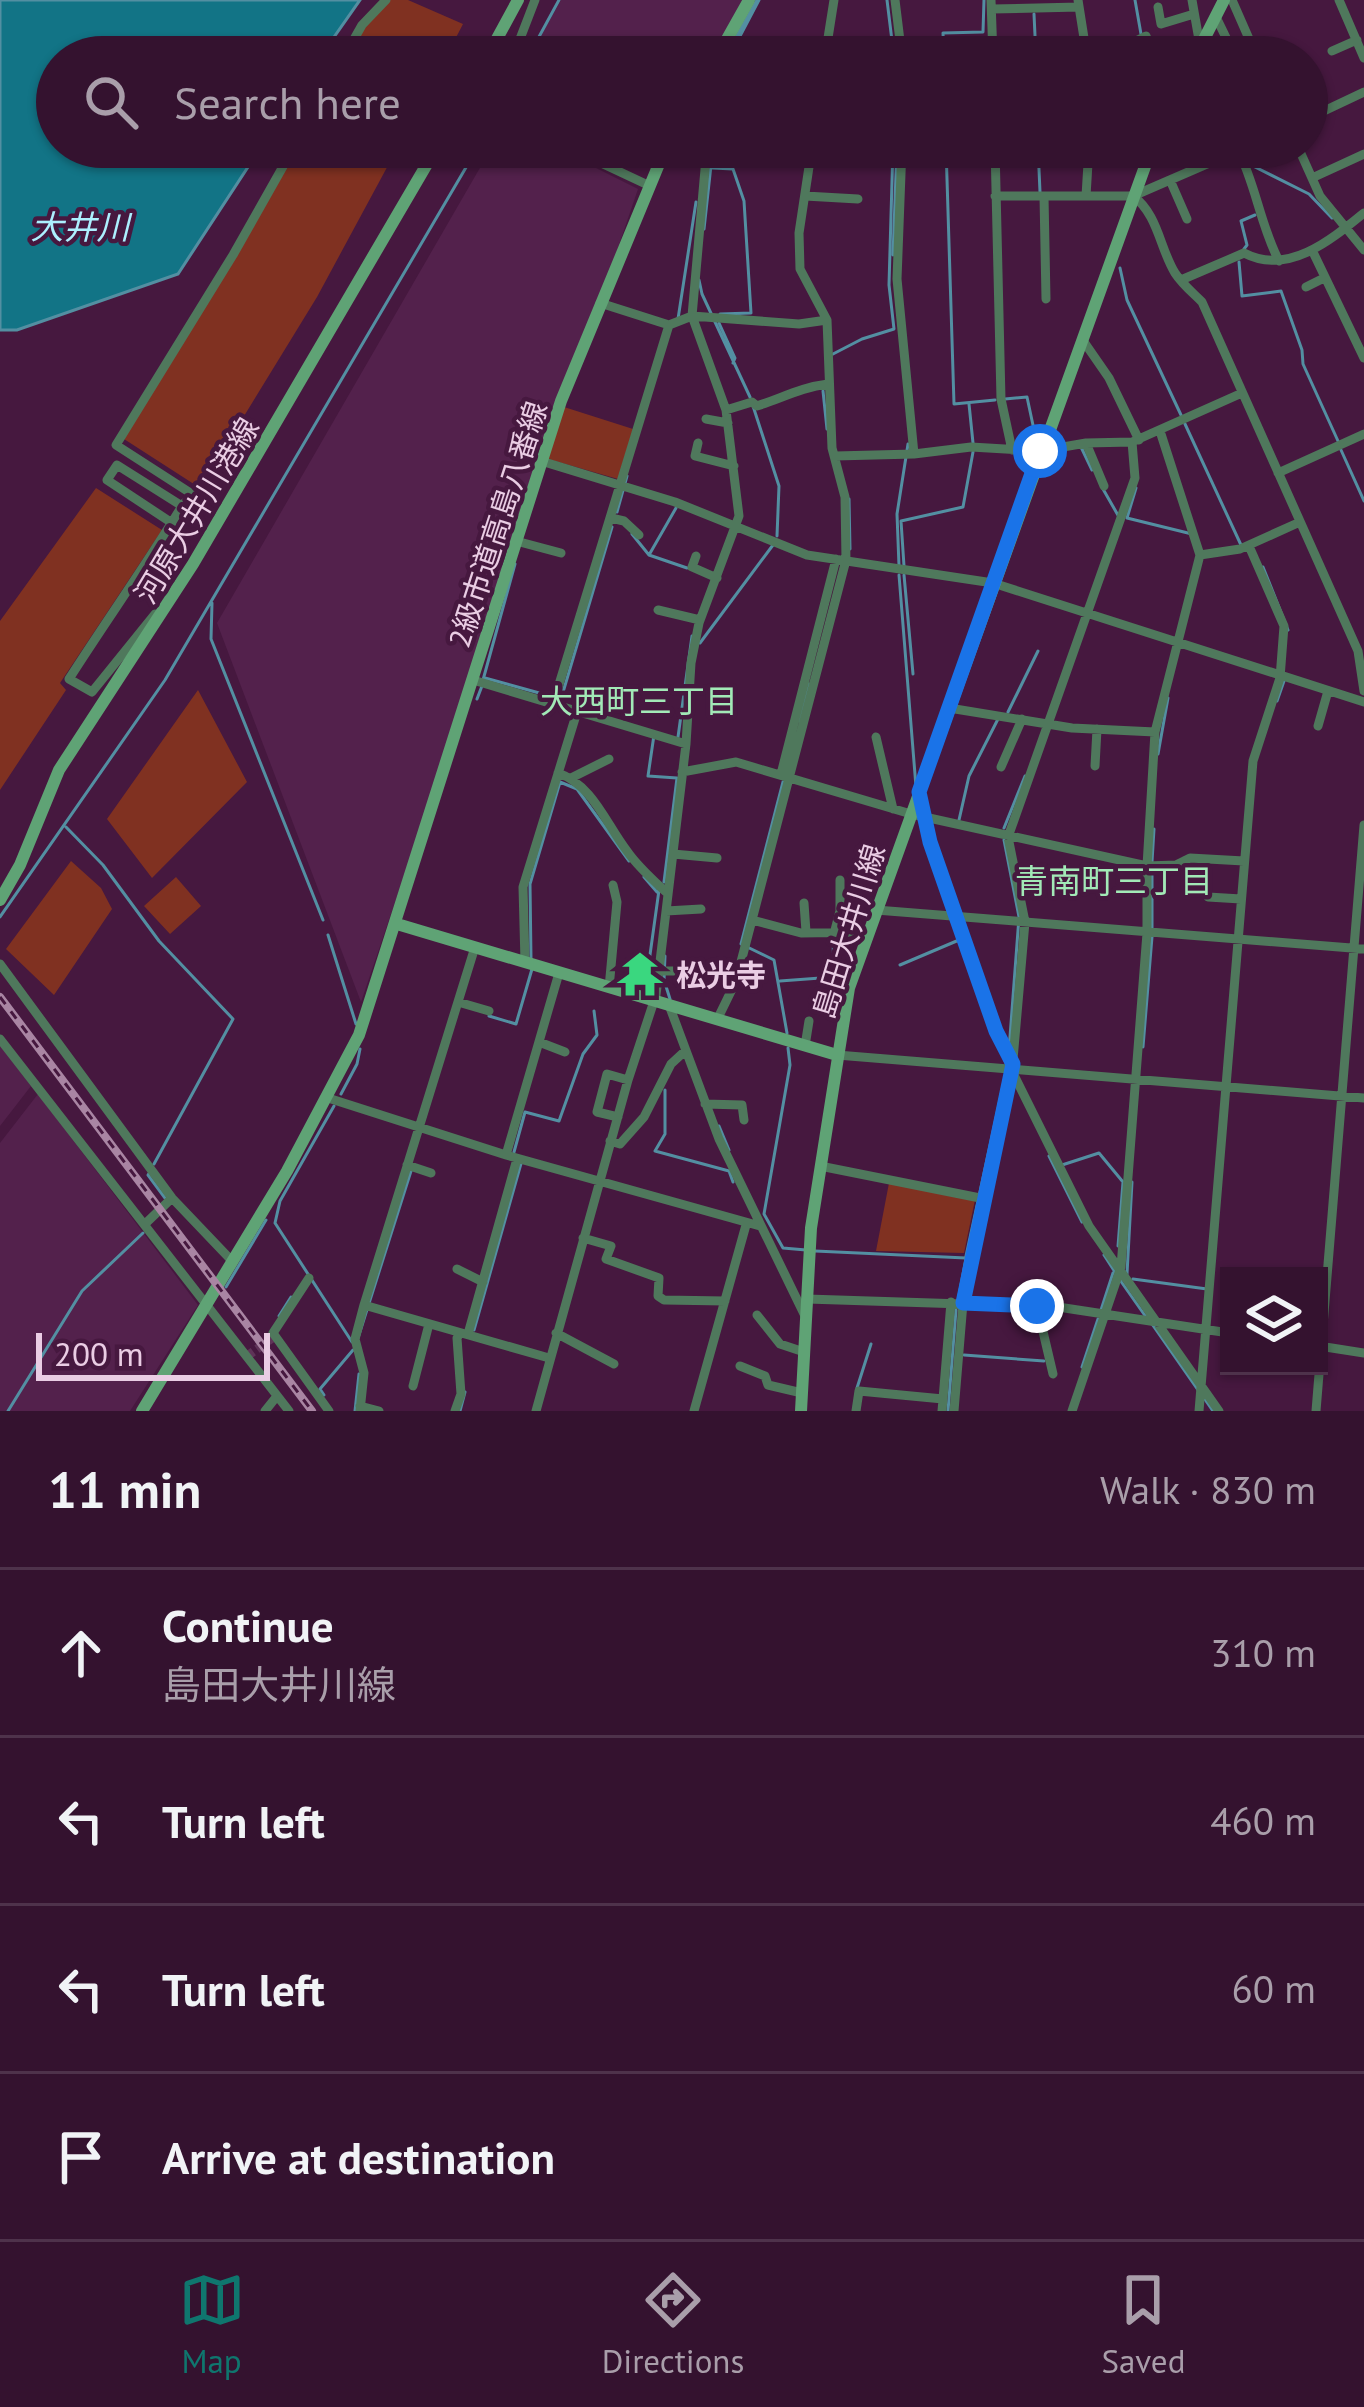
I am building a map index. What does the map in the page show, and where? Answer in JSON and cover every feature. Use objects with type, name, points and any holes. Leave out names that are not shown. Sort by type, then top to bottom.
[{"type":"main road","points":[[499,36],[518,0]]},
{"type":"main road","points":[[729,36],[749,0]]},
{"type":"main road","points":[[1207,36],[1228,0]]},
{"type":"main road","name":"河原大井川港線","points":[[0,900],[20,865],[59,770],[160,615],[425,168]]},
{"type":"main road","name":"2級市道高島八番線","points":[[142,1411],[328,1098],[364,1022],[541,461],[657,168]]},
{"type":"main road","name":"島田大井川線","points":[[801,1411],[811,1228],[849,988],[917,816],[919,792],[1144,168]]},
{"type":"main road","points":[[397,924],[837,1055]]},
{"type":"street","points":[[356,36],[386,0]]},
{"type":"street","points":[[521,36],[535,0]]},
{"type":"street","points":[[828,36],[834,0]]},
{"type":"street","points":[[895,0],[899,36]]},
{"type":"street","points":[[1192,0],[1197,36]]},
{"type":"street","points":[[1228,0],[1247,36]]},
{"type":"street","points":[[1339,0],[1358,33],[1364,58]]},
{"type":"street","points":[[993,36],[992,5],[1078,4],[1083,36]]},
{"type":"street","points":[[1157,7],[1161,24],[1194,14]]},
{"type":"street","points":[[1216,17],[1225,36]]},
{"type":"street","points":[[1332,51],[1358,33]]},
{"type":"street","points":[[1328,108],[1364,92]]},
{"type":"street","points":[[1312,178],[1364,154]]},
{"type":"street","points":[[160,615],[154,614],[92,692],[69,679],[192,494],[116,445],[281,168]]},
{"type":"street","points":[[612,168],[650,186]]},
{"type":"street","points":[[536,1411],[654,1000],[686,744],[691,663],[700,620],[736,529],[739,498],[726,410],[692,316],[705,168]]},
{"type":"street","points":[[717,1020],[736,981],[752,920],[841,559],[847,513],[835,456],[826,320],[800,269],[799,233],[809,168]]},
{"type":"street","points":[[901,168],[897,279],[914,454]]},
{"type":"street","points":[[994,168],[1001,399],[1012,450]]},
{"type":"street","points":[[1087,196],[1088,168]]},
{"type":"street","points":[[995,196],[1133,196],[1196,168]]},
{"type":"street","points":[[1247,168],[1279,261]]},
{"type":"street","points":[[1307,168],[1321,196],[1364,250]]},
{"type":"street","points":[[1170,180],[1187,219]]},
{"type":"street","points":[[805,196],[858,199]]},
{"type":"street","points":[[1044,196],[1046,299]]},
{"type":"street","points":[[1133,196],[1143,203],[1172,268],[1202,302],[1358,651],[1364,691]]},
{"type":"street","points":[[1181,280],[1244,253],[1258,260],[1279,261],[1312,250],[1331,241],[1364,213]]},
{"type":"street","points":[[1312,250],[1364,358]]},
{"type":"street","points":[[1306,287],[1324,278]]},
{"type":"street","points":[[600,303],[669,326],[692,316],[800,324],[826,320]]},
{"type":"street","points":[[554,704],[669,326]]},
{"type":"street","points":[[856,1411],[859,1391],[942,1405],[957,1303],[1012,1068],[1025,922],[1008,837],[1135,478],[1136,441],[1109,378],[1082,339]]},
{"type":"street","points":[[726,410],[752,402],[757,406],[806,386],[828,384]]},
{"type":"street","points":[[835,456],[971,447],[1040,451],[1136,441],[1242,393]]},
{"type":"street","points":[[706,419],[728,423]]},
{"type":"street","points":[[1072,1411],[1119,1273],[1147,933],[1155,732],[1199,555],[1160,431]]},
{"type":"street","points":[[1278,473],[1364,434]]},
{"type":"street","points":[[698,442],[695,456],[734,466]]},
{"type":"street","points":[[1086,443],[1104,486]]},
{"type":"street","points":[[541,461],[675,502],[806,555],[993,583],[1364,702]]},
{"type":"street","points":[[172,523],[107,479],[117,465],[182,506]]},
{"type":"street","points":[[611,518],[624,521],[639,535]]},
{"type":"street","points":[[1199,555],[1249,546],[1300,522]]},
{"type":"street","points":[[516,541],[561,553]]},
{"type":"street","points":[[1199,1411],[1253,761],[1280,678],[1284,626],[1249,546]]},
{"type":"street","points":[[696,556],[692,567],[717,578]]},
{"type":"street","points":[[658,610],[700,620]]},
{"type":"street","points":[[579,620],[592,625]]},
{"type":"street","points":[[472,680],[686,744]]},
{"type":"street","points":[[1318,726],[1328,691]]},
{"type":"street","points":[[950,707],[1097,729],[1155,732]]},
{"type":"street","points":[[525,962],[524,887],[577,712]]},
{"type":"street","points":[[1001,767],[1022,719]]},
{"type":"street","points":[[1095,766],[1097,729]]},
{"type":"street","points":[[876,737],[893,809]]},
{"type":"street","points":[[571,778],[609,759]]},
{"type":"street","points":[[682,772],[728,760],[917,816],[1147,866],[1176,865],[1190,858],[1244,862]]},
{"type":"street","points":[[558,773],[587,791],[626,850],[667,893]]},
{"type":"street","points":[[917,816],[996,1031],[1070,1193],[1119,1273],[1219,1411]]},
{"type":"street","points":[[1327,1267],[1359,949],[1364,824]]},
{"type":"street","points":[[673,854],[717,858]]},
{"type":"street","points":[[834,934],[840,880]]},
{"type":"street","points":[[609,988],[617,902],[613,885]]},
{"type":"street","points":[[1208,897],[1241,899]]},
{"type":"street","points":[[804,903],[806,932]]},
{"type":"street","points":[[666,911],[701,909]]},
{"type":"street","points":[[876,910],[1359,949]]},
{"type":"street","points":[[752,920],[806,932],[868,932]]},
{"type":"street","points":[[379,1411],[360,1408],[364,1373],[355,1339],[475,946]]},
{"type":"street","points":[[0,964],[172,1198],[233,1262]]},
{"type":"street","points":[[659,971],[692,971]]},
{"type":"street","points":[[455,1411],[460,1394],[457,1338],[464,1334],[483,1282],[559,973]]},
{"type":"street","points":[[458,1002],[489,1011]]},
{"type":"street","points":[[669,1005],[704,1104],[806,1318]]},
{"type":"street","points":[[805,1046],[809,1021]]},
{"type":"street","points":[[0,1040],[289,1411]]},
{"type":"street","points":[[539,1042],[565,1052]]},
{"type":"street","points":[[610,1141],[620,1144],[644,1117],[671,1064],[684,1052]]},
{"type":"street","points":[[837,1055],[1364,1098]]},
{"type":"street","points":[[618,1117],[597,1112],[607,1074],[628,1080]]},
{"type":"street","points":[[328,1098],[512,1157],[760,1226]]},
{"type":"street","points":[[704,1104],[742,1105],[744,1120]]},
{"type":"street","points":[[407,1165],[431,1173]]},
{"type":"street","points":[[820,1166],[985,1199]]},
{"type":"street","points":[[145,1224],[172,1198]]},
{"type":"street","points":[[694,1411],[746,1225]]},
{"type":"street","points":[[583,1238],[611,1246],[606,1259],[658,1278],[658,1296],[664,1300],[725,1301]]},
{"type":"street","points":[[457,1269],[483,1282]]},
{"type":"street","points":[[308,1278],[273,1333],[327,1410]]},
{"type":"street","points":[[807,1299],[1037,1306],[1220,1332]]},
{"type":"street","points":[[954,1411],[957,1303]]},
{"type":"street","points":[[364,1305],[549,1358]]},
{"type":"street","points":[[1037,1306],[1053,1374]]},
{"type":"street","points":[[757,1316],[780,1344],[804,1352]]},
{"type":"street","points":[[413,1386],[429,1324]]},
{"type":"street","points":[[556,1334],[614,1364]]},
{"type":"street","points":[[1328,1347],[1364,1353]]},
{"type":"street","points":[[740,1366],[765,1376],[768,1385],[802,1393]]},
{"type":"street","points":[[1316,1411],[1318,1375]]},
{"type":"street","points":[[265,1411],[277,1396]]},
{"type":"shaded area","points":[[386,0],[408,0],[463,24],[457,36],[359,36],[375,6]]},
{"type":"shaded area","points":[[561,0],[748,0],[728,36],[541,36]]},
{"type":"shaded area","points":[[285,168],[387,168],[317,297],[200,488],[124,439]]},
{"type":"shaded area","points":[[480,168],[596,168],[638,189],[361,1002],[217,623]]},
{"type":"shaded area","points":[[564,407],[633,429],[618,479],[548,459]]},
{"type":"shaded area","points":[[96,488],[162,530],[60,683],[66,690],[0,790],[0,621]]},
{"type":"shaded area","points":[[198,690],[247,782],[152,878],[107,819]]},
{"type":"shaded area","points":[[71,861],[101,888],[112,909],[54,995],[6,949]]},
{"type":"shaded area","points":[[176,877],[201,906],[170,934],[144,906]]},
{"type":"shaded area","points":[[0,1045],[31,1086],[0,1126]]},
{"type":"shaded area","points":[[38,1094],[198,1305],[130,1411],[0,1411],[0,1143]]},
{"type":"shaded area","points":[[889,1183],[975,1200],[964,1253],[876,1251]]},
{"type":"water","name":"大井川","points":[[0,0],[360,0],[335,36],[36,36],[36,168],[247,168],[178,274],[17,330],[0,330]]},
{"type":"waterway","points":[[539,36],[559,0]]},
{"type":"waterway","points":[[737,36],[757,0]]},
{"type":"waterway","points":[[740,36],[759,0]]},
{"type":"waterway","points":[[887,0],[891,36]]},
{"type":"waterway","points":[[943,36],[983,32],[984,0]]},
{"type":"waterway","points":[[1135,0],[1141,34]]},
{"type":"waterway","points":[[1034,14],[1035,36]]},
{"type":"waterway","points":[[0,917],[165,680],[466,168]]},
{"type":"waterway","points":[[704,229],[711,168]]},
{"type":"waterway","points":[[713,168],[733,169],[744,201],[751,313],[720,314]]},
{"type":"waterway","points":[[833,354],[894,329],[889,285],[892,168]]},
{"type":"waterway","points":[[893,255],[896,168]]},
{"type":"waterway","points":[[947,168],[954,404],[995,400]]},
{"type":"waterway","points":[[1039,168],[1040,192]]},
{"type":"waterway","points":[[1257,168],[1309,194],[1332,218]]},
{"type":"waterway","points":[[678,319],[696,202]]},
{"type":"waterway","points":[[1244,249],[1241,221],[1255,215]]},
{"type":"waterway","points":[[1239,262],[1242,296],[1281,291],[1303,364],[1338,441]]},
{"type":"waterway","points":[[1120,268],[1127,300],[1181,415]]},
{"type":"waterway","points":[[699,280],[750,397]]},
{"type":"waterway","points":[[719,323],[733,363]]},
{"type":"waterway","points":[[823,391],[827,429]]},
{"type":"waterway","points":[[1005,399],[1027,397],[1037,444]]},
{"type":"waterway","points":[[969,404],[973,443]]},
{"type":"waterway","points":[[753,406],[779,486],[777,536]]},
{"type":"waterway","points":[[1185,424],[1241,545]]},
{"type":"waterway","points":[[899,566],[897,514],[908,444]]},
{"type":"waterway","points":[[1081,447],[1092,470]]},
{"type":"waterway","points":[[1341,450],[1364,501]]},
{"type":"waterway","points":[[904,566],[901,521],[963,507],[973,452]]},
{"type":"waterway","points":[[617,512],[627,476]]},
{"type":"waterway","points":[[1136,488],[1127,518],[1192,534]]},
{"type":"waterway","points":[[1103,489],[1119,517]]},
{"type":"waterway","points":[[849,499],[850,549]]},
{"type":"waterway","points":[[632,534],[649,555],[676,508]]},
{"type":"waterway","points":[[477,699],[485,678],[561,699],[612,527]]},
{"type":"waterway","points":[[700,643],[773,545]]},
{"type":"waterway","points":[[649,555],[687,568]]},
{"type":"waterway","points":[[483,680],[515,564]]},
{"type":"waterway","points":[[1263,567],[1288,630]]},
{"type":"waterway","points":[[899,575],[916,787]]},
{"type":"waterway","points":[[904,575],[913,674]]},
{"type":"waterway","points":[[212,603],[211,639],[323,920]]},
{"type":"waterway","points":[[678,737],[692,636]]},
{"type":"waterway","points":[[1008,712],[1038,651]]},
{"type":"waterway","points":[[1277,701],[1284,681]]},
{"type":"waterway","points":[[799,721],[809,684]]},
{"type":"waterway","points":[[1158,754],[1168,698]]},
{"type":"waterway","points":[[959,820],[969,776],[998,719]]},
{"type":"waterway","points":[[654,735],[648,776],[677,778],[664,882]]},
{"type":"waterway","points":[[1004,828],[1025,776]]},
{"type":"waterway","points":[[531,959],[530,884],[560,782],[577,789],[629,861]]},
{"type":"waterway","points":[[783,782],[741,944],[774,960],[787,1033]]},
{"type":"waterway","points":[[921,820],[925,840]]},
{"type":"waterway","points":[[66,827],[103,865],[159,941],[233,1019],[154,1164]]},
{"type":"waterway","points":[[1152,862],[1154,829]]},
{"type":"waterway","points":[[1004,840],[1019,917],[1009,1050]]},
{"type":"waterway","points":[[1152,871],[1152,928]]},
{"type":"waterway","points":[[644,877],[657,892]]},
{"type":"waterway","points":[[653,992],[649,962],[659,890]]},
{"type":"waterway","points":[[328,935],[356,1024]]},
{"type":"waterway","points":[[1143,1047],[1152,937]]},
{"type":"waterway","points":[[780,981],[834,977],[833,938]]},
{"type":"waterway","points":[[900,965],[959,940]]},
{"type":"waterway","points":[[665,956],[664,980],[670,999]]},
{"type":"waterway","points":[[489,1016],[516,1024],[532,969]]},
{"type":"waterway","points":[[514,1152],[525,1112],[559,1121],[583,1054],[597,1035],[594,1011]]},
{"type":"waterway","points":[[994,1036],[1007,1065]]},
{"type":"waterway","points":[[788,1048],[790,1065],[764,1214],[783,1248],[806,1250]]},
{"type":"waterway","points":[[341,1094],[360,1049]]},
{"type":"waterway","points":[[966,1256],[1006,1072]]},
{"type":"waterway","points":[[665,1090],[665,1134],[655,1151],[729,1171],[733,1182]]},
{"type":"waterway","points":[[334,1106],[280,1201],[275,1223],[352,1342]]},
{"type":"waterway","points":[[719,1126],[729,1150]]},
{"type":"waterway","points":[[1062,1165],[1099,1153],[1123,1182],[1118,1246]]},
{"type":"waterway","points":[[1049,1156],[1082,1222]]},
{"type":"waterway","points":[[474,1330],[522,1160]]},
{"type":"waterway","points":[[358,1338],[411,1171]]},
{"type":"waterway","points":[[150,1172],[165,1198]]},
{"type":"waterway","points":[[1127,1274],[1132,1182]]},
{"type":"waterway","points":[[226,1287],[266,1220]]},
{"type":"waterway","points":[[8,1411],[82,1291],[143,1233]]},
{"type":"waterway","points":[[815,1251],[966,1258],[958,1301]]},
{"type":"waterway","points":[[1104,1255],[1115,1272]]},
{"type":"waterway","points":[[1101,1310],[1113,1273]]},
{"type":"waterway","points":[[1133,1279],[1207,1289]]},
{"type":"waterway","points":[[1120,1280],[1146,1317]]},
{"type":"waterway","points":[[279,1316],[291,1297]]},
{"type":"waterway","points":[[948,1411],[956,1310]]},
{"type":"waterway","points":[[1082,1367],[1098,1319]]},
{"type":"waterway","points":[[1152,1324],[1198,1390]]},
{"type":"waterway","points":[[857,1388],[871,1344]]},
{"type":"waterway","points":[[324,1395],[320,1389],[353,1350]]},
{"type":"waterway","points":[[964,1355],[1044,1361]]},
{"type":"waterway","points":[[355,1411],[359,1374]]},
{"type":"waterway","points":[[460,1411],[465,1392]]},
{"type":"waterway","points":[[1204,1398],[1213,1411]]},
{"type":"tunnel","points":[[246,1357],[275,1336]]},
{"type":"railway","points":[[0,997],[312,1411]]},
{"type":"place","name":"松光寺","points":[[640,974]]},
{"type":"district","name":"大西町三丁目","points":[[639,700]]},
{"type":"district","name":"青南町三丁目","points":[[1114,880]]},
{"type":"route","points":[[1037,1306],[963,1303],[1013,1064],[996,1031],[930,842],[919,792],[1040,451]]}]
